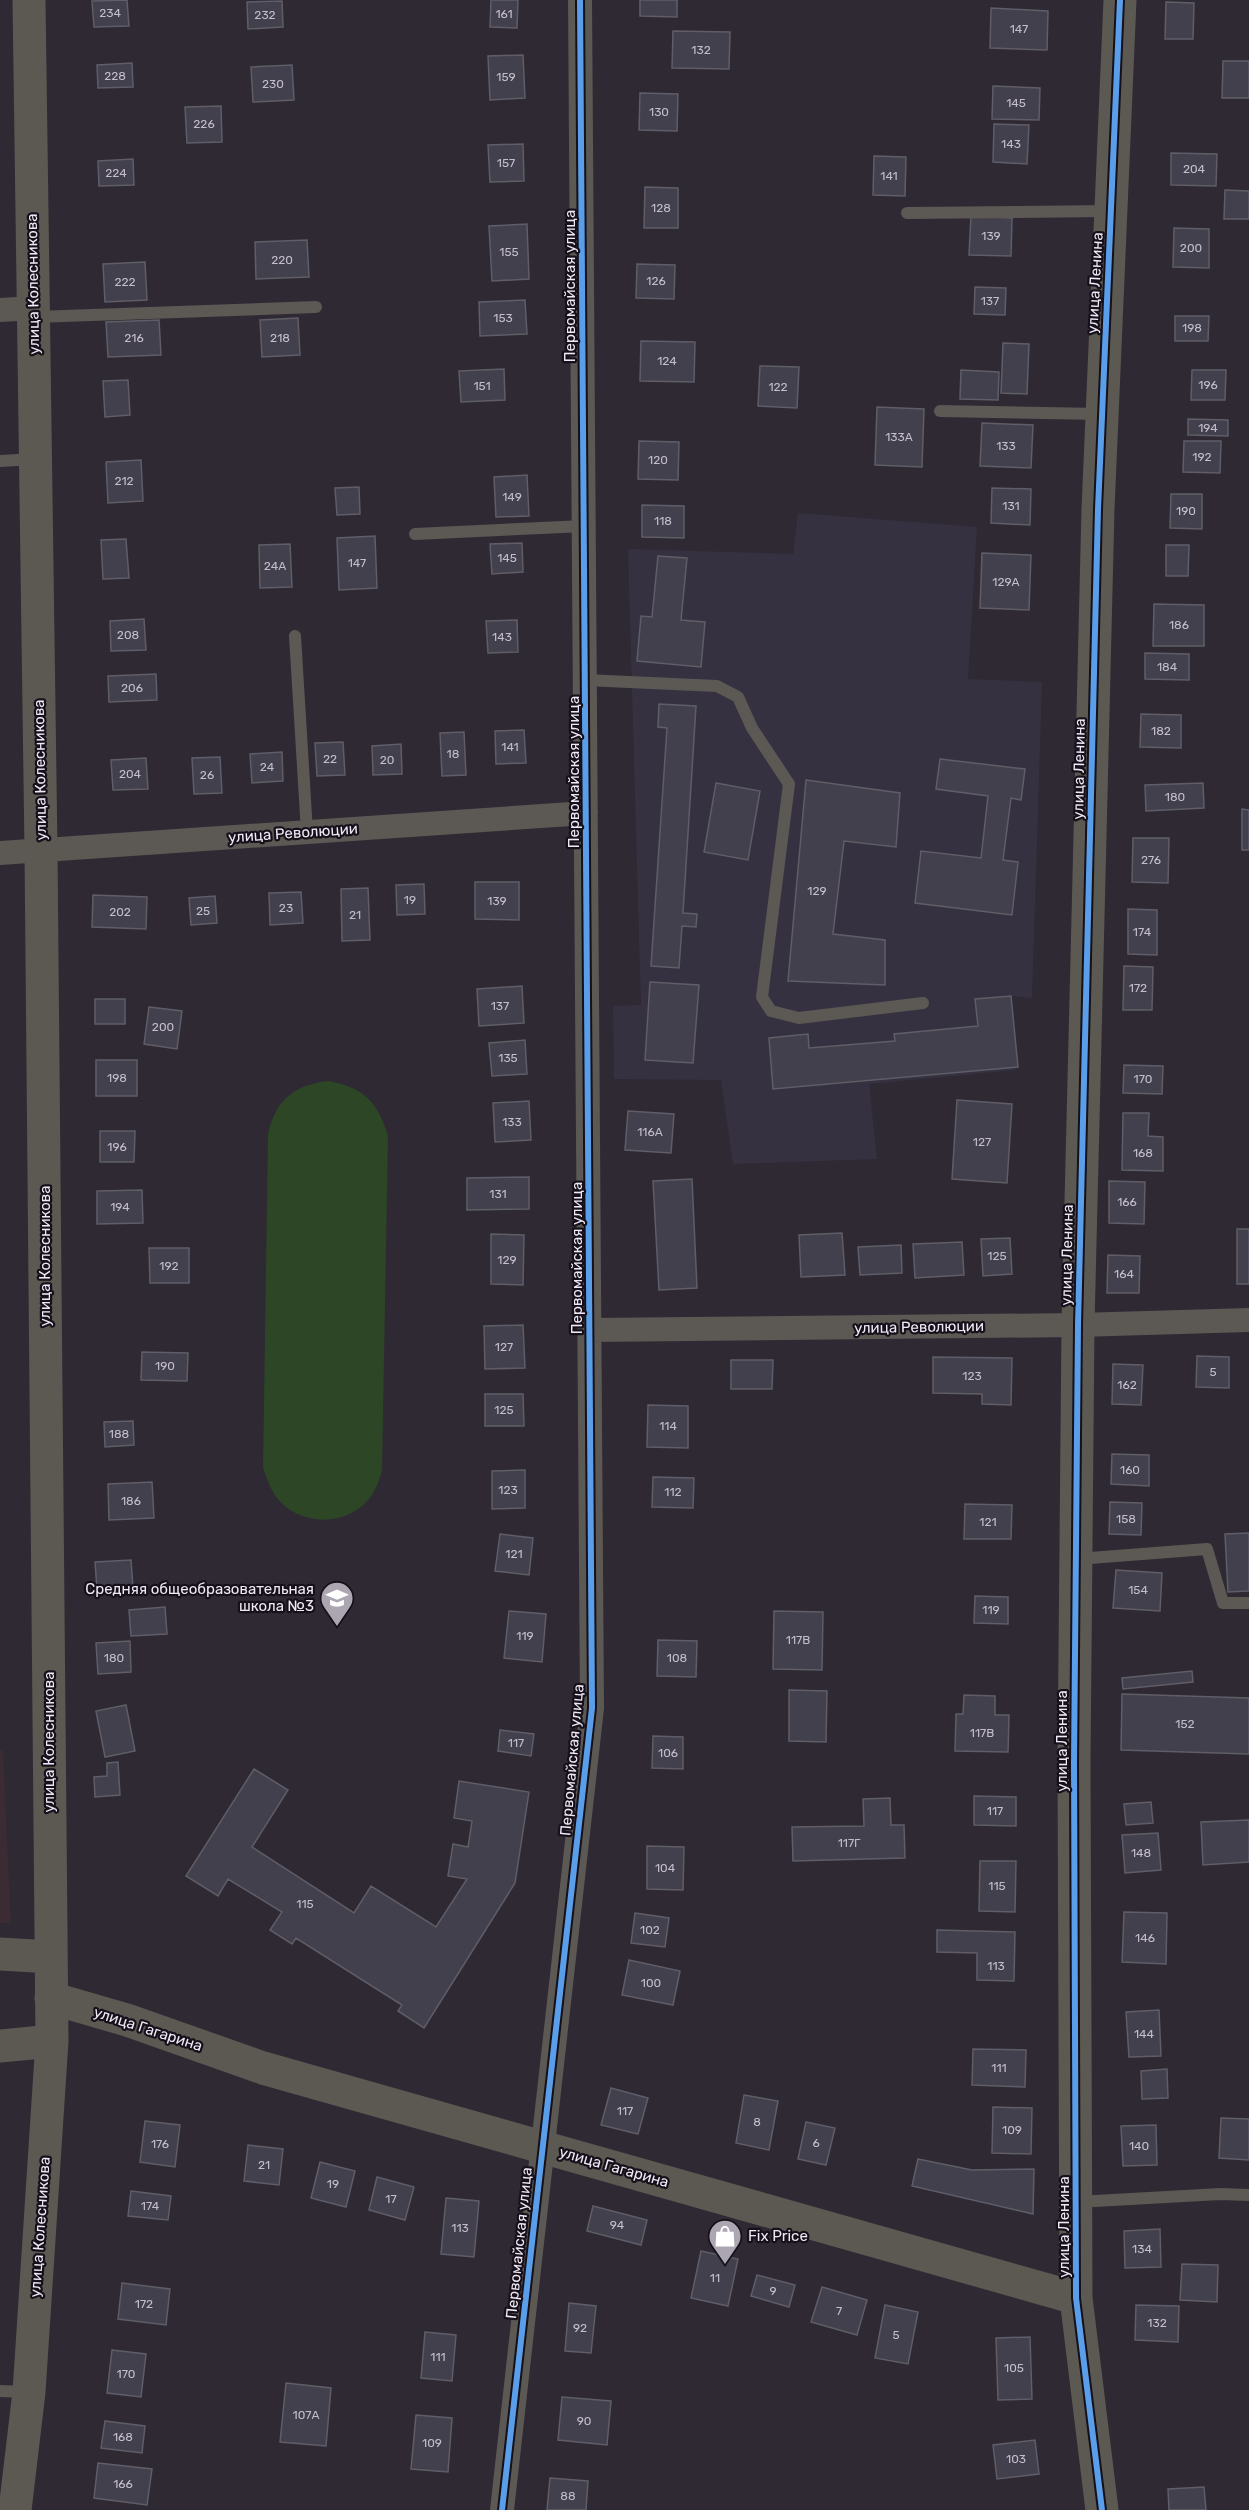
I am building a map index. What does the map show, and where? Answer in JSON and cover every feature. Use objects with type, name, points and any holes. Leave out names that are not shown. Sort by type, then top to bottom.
[{"type":"street","name":"улица Колесникова","points":[[15,2510],[15,2392],[52,2041],[41,850],[29,0]]},
{"type":"street","name":"Первомайская улица","points":[[502,2510],[592,1708],[580,0]]},
{"type":"street","name":"улица Ленина","points":[[1098,2509],[1076,2298],[1074,1775],[1078,1325],[1101,414],[1120,0]]},
{"type":"street","points":[[0,310],[34,313]]},
{"type":"street","name":"улица Революции","points":[[0,853],[586,813]]},
{"type":"street","name":"улица Революции","points":[[590,1330],[1078,1325],[1249,1320]]},
{"type":"street","points":[[0,1954],[51,1957]]},
{"type":"street","name":"улица Гагарина","points":[[51,1998],[127,2020],[263,2068],[1076,2298]]},
{"type":"street","points":[[0,2046],[52,2041]]},
{"type":"lane","points":[[907,213],[1111,211]]},
{"type":"lane","points":[[34,313],[316,307]]},
{"type":"lane","points":[[940,411],[1101,414]]},
{"type":"lane","points":[[0,460],[36,459]]},
{"type":"lane","points":[[415,534],[584,526]]},
{"type":"lane","points":[[295,636],[307,832]]},
{"type":"lane","points":[[585,680],[717,686],[738,697],[752,728],[789,784],[762,997],[771,1011],[799,1018],[923,1003]]},
{"type":"lane","points":[[1076,1559],[1207,1549],[1223,1603],[1249,1604]]},
{"type":"lane","points":[[1076,2202],[1249,2194]]},
{"type":"shaded area","points":[[798,513],[977,527],[968,679],[1042,682],[1032,998],[1012,996],[1015,1070],[869,1084],[877,1159],[733,1164],[721,1080],[614,1079],[613,1006],[641,1005],[628,549],[793,554]]},
{"type":"shaded area","points":[[0,1750],[3,1750],[11,1923],[0,1923]]},
{"type":"green space","points":[[329,1081],[352,1088],[368,1098],[379,1114],[388,1136],[382,1470],[373,1493],[358,1509],[335,1519],[322,1520],[297,1514],[286,1507],[275,1495],[263,1468],[268,1134],[276,1112],[288,1096],[306,1086]]},
{"type":"building","points":[[127,0],[129,26],[94,27],[92,1]]},
{"type":"building","points":[[491,0],[518,0],[517,28],[490,27]]},
{"type":"building","points":[[640,0],[677,0],[677,17],[640,16]]},
{"type":"building","points":[[282,1],[283,27],[248,29],[247,2]]},
{"type":"building","points":[[1166,2],[1194,3],[1193,39],[1165,39]]},
{"type":"building","points":[[991,8],[1048,11],[1047,50],[990,48]]},
{"type":"building","points":[[673,31],[730,32],[729,69],[672,68]]},
{"type":"building","points":[[523,55],[525,98],[490,100],[488,56]]},
{"type":"building","points":[[1223,61],[1249,61],[1249,98],[1222,98]]},
{"type":"building","points":[[132,63],[133,87],[98,88],[97,65]]},
{"type":"building","points":[[292,65],[294,100],[253,102],[251,67]]},
{"type":"building","points":[[993,86],[1040,88],[1039,120],[992,119]]},
{"type":"building","points":[[640,93],[678,94],[677,131],[639,130]]},
{"type":"building","points":[[221,106],[222,142],[187,143],[185,107]]},
{"type":"building","points":[[994,124],[1029,125],[1027,164],[993,162]]},
{"type":"building","points":[[523,144],[524,181],[490,182],[488,145]]},
{"type":"building","points":[[1171,153],[1217,154],[1216,186],[1171,185]]},
{"type":"building","points":[[874,156],[906,157],[905,196],[873,195]]},
{"type":"building","points":[[133,159],[134,185],[99,186],[98,161]]},
{"type":"building","points":[[645,187],[678,188],[678,228],[644,228]]},
{"type":"building","points":[[1225,190],[1249,191],[1249,219],[1224,219]]},
{"type":"building","points":[[971,216],[1012,218],[1011,256],[969,255]]},
{"type":"building","points":[[527,224],[529,279],[492,281],[489,226]]},
{"type":"building","points":[[1174,228],[1209,229],[1209,268],[1173,267]]},
{"type":"building","points":[[307,240],[309,277],[256,279],[255,242]]},
{"type":"building","points":[[145,262],[147,300],[105,302],[103,264]]},
{"type":"building","points":[[637,264],[675,265],[674,299],[636,298]]},
{"type":"building","points":[[975,287],[1006,288],[1005,315],[974,314]]},
{"type":"building","points":[[525,300],[527,334],[480,336],[479,302]]},
{"type":"building","points":[[1175,316],[1209,316],[1208,341],[1175,341]]},
{"type":"building","points":[[298,318],[300,355],[262,357],[260,320]]},
{"type":"building","points":[[159,320],[161,355],[108,357],[106,322]]},
{"type":"building","points":[[641,341],[695,342],[694,382],[640,381]]},
{"type":"building","points":[[1003,343],[1029,344],[1027,394],[1001,393]]},
{"type":"building","points":[[760,366],[799,367],[797,408],[758,406]]},
{"type":"building","points":[[504,369],[505,400],[461,402],[459,371]]},
{"type":"building","points":[[961,370],[999,372],[998,400],[960,399]]},
{"type":"building","points":[[1192,370],[1226,370],[1225,400],[1191,400]]},
{"type":"building","points":[[128,380],[130,415],[105,417],[103,381]]},
{"type":"building","points":[[877,407],[924,409],[922,467],[875,465]]},
{"type":"building","points":[[1188,419],[1228,420],[1228,436],[1188,435]]},
{"type":"building","points":[[982,423],[1033,425],[1031,468],[980,466]]},
{"type":"building","points":[[639,441],[679,442],[678,480],[638,479]]},
{"type":"building","points":[[1184,441],[1221,441],[1220,473],[1183,472]]},
{"type":"building","points":[[141,460],[143,501],[108,503],[106,462]]},
{"type":"building","points":[[527,475],[529,516],[496,517],[494,477]]},
{"type":"building","points":[[359,487],[360,514],[337,515],[335,488]]},
{"type":"building","points":[[992,488],[1031,489],[1030,525],[991,523]]},
{"type":"building","points":[[1171,494],[1202,494],[1202,529],[1170,528]]},
{"type":"building","points":[[642,505],[684,506],[684,538],[642,537]]},
{"type":"building","points":[[375,536],[377,588],[339,590],[337,538]]},
{"type":"building","points":[[126,539],[129,578],[103,579],[101,540]]},
{"type":"building","points":[[522,543],[523,572],[492,574],[490,544]]},
{"type":"building","points":[[290,544],[292,587],[260,588],[259,545]]},
{"type":"building","points":[[1166,545],[1189,545],[1188,576],[1166,576]]},
{"type":"building","points":[[982,553],[1031,555],[1029,610],[980,608]]},
{"type":"building","points":[[658,556],[687,558],[681,620],[705,622],[701,667],[637,661],[641,616],[652,617]]},
{"type":"building","points":[[1154,604],[1204,605],[1204,646],[1153,646]]},
{"type":"building","points":[[144,619],[146,650],[111,651],[110,621]]},
{"type":"building","points":[[517,620],[518,652],[488,653],[486,621]]},
{"type":"building","points":[[1145,653],[1189,654],[1189,680],[1145,679]]},
{"type":"building","points":[[156,674],[157,700],[109,702],[108,676]]},
{"type":"building","points":[[659,704],[696,706],[683,913],[697,914],[696,927],[682,926],[679,968],[651,966],[667,728],[658,727]]},
{"type":"building","points":[[1141,714],[1181,715],[1181,748],[1140,747]]},
{"type":"building","points":[[524,730],[526,763],[496,764],[495,731]]},
{"type":"building","points":[[464,732],[466,775],[442,776],[440,733]]},
{"type":"building","points":[[343,742],[345,775],[317,776],[315,743]]},
{"type":"building","points":[[401,744],[402,774],[373,775],[372,746]]},
{"type":"building","points":[[282,752],[283,781],[252,783],[250,754]]},
{"type":"building","points":[[220,757],[222,793],[194,794],[192,758]]},
{"type":"building","points":[[146,758],[148,789],[113,790],[111,760]]},
{"type":"building","points":[[940,759],[1025,769],[1021,800],[1011,798],[1003,860],[1018,862],[1012,915],[915,903],[921,851],[981,858],[988,796],[936,789]]},
{"type":"building","points":[[806,780],[900,793],[896,847],[844,841],[833,934],[885,940],[885,985],[788,981]]},
{"type":"building","points":[[716,783],[760,791],[748,860],[704,852]]},
{"type":"building","points":[[1203,783],[1204,808],[1146,811],[1145,785]]},
{"type":"building","points":[[1242,809],[1249,810],[1249,850],[1242,850]]},
{"type":"building","points":[[1133,838],[1169,838],[1168,883],[1132,882]]},
{"type":"building","points":[[475,882],[519,882],[519,920],[475,919]]},
{"type":"building","points":[[424,884],[425,914],[397,915],[396,885]]},
{"type":"building","points":[[368,888],[370,940],[342,941],[341,889]]},
{"type":"building","points":[[301,892],[303,923],[270,925],[269,893]]},
{"type":"building","points":[[93,895],[147,897],[146,929],[92,927]]},
{"type":"building","points":[[215,896],[217,923],[191,925],[189,898]]},
{"type":"building","points":[[1128,909],[1157,910],[1157,955],[1128,954]]},
{"type":"building","points":[[1124,966],[1153,967],[1152,1010],[1123,1010]]},
{"type":"building","points":[[650,982],[699,985],[693,1063],[645,1060]]},
{"type":"building","points":[[522,986],[524,1023],[479,1026],[477,989]]},
{"type":"building","points":[[1011,996],[1018,1067],[773,1089],[769,1038],[808,1034],[809,1048],[895,1041],[894,1034],[978,1026],[975,999]]},
{"type":"building","points":[[95,999],[125,999],[125,1024],[95,1024]]},
{"type":"building","points":[[149,1007],[182,1011],[177,1049],[144,1044]]},
{"type":"building","points":[[525,1040],[527,1074],[492,1076],[489,1043]]},
{"type":"building","points":[[96,1060],[137,1060],[137,1096],[96,1096]]},
{"type":"building","points":[[1124,1065],[1163,1066],[1162,1094],[1123,1093]]},
{"type":"building","points":[[957,1100],[1012,1104],[1007,1183],[952,1179]]},
{"type":"building","points":[[529,1101],[531,1140],[495,1142],[493,1103]]},
{"type":"building","points":[[628,1111],[674,1114],[671,1153],[625,1150]]},
{"type":"building","points":[[1123,1113],[1149,1113],[1148,1136],[1163,1137],[1163,1171],[1122,1170]]},
{"type":"building","points":[[100,1131],[135,1131],[134,1162],[100,1162]]},
{"type":"building","points":[[529,1177],[529,1209],[467,1210],[467,1178]]},
{"type":"building","points":[[692,1179],[697,1288],[659,1290],[653,1181]]},
{"type":"building","points":[[1109,1181],[1145,1182],[1144,1224],[1109,1223]]},
{"type":"building","points":[[142,1190],[143,1223],[97,1224],[97,1191]]},
{"type":"building","points":[[1237,1229],[1249,1229],[1249,1284],[1237,1284]]},
{"type":"building","points":[[842,1233],[845,1275],[801,1277],[799,1235]]},
{"type":"building","points":[[491,1234],[524,1235],[523,1285],[491,1284]]},
{"type":"building","points":[[1010,1238],[1012,1274],[983,1276],[981,1239]]},
{"type":"building","points":[[962,1242],[964,1275],[915,1278],[913,1244]]},
{"type":"building","points":[[901,1245],[902,1273],[860,1275],[858,1247]]},
{"type":"building","points":[[149,1248],[189,1248],[189,1283],[150,1283]]},
{"type":"building","points":[[1108,1255],[1140,1256],[1139,1293],[1107,1293]]},
{"type":"building","points":[[523,1325],[525,1368],[485,1369],[484,1326]]},
{"type":"building","points":[[142,1352],[188,1353],[187,1381],[141,1380]]},
{"type":"building","points":[[1197,1356],[1229,1357],[1229,1388],[1196,1387]]},
{"type":"building","points":[[933,1357],[1012,1358],[1011,1405],[982,1404],[982,1394],[933,1393]]},
{"type":"building","points":[[731,1360],[773,1360],[772,1389],[731,1389]]},
{"type":"building","points":[[1113,1364],[1143,1365],[1141,1405],[1112,1404]]},
{"type":"building","points":[[485,1394],[523,1394],[524,1426],[485,1426]]},
{"type":"building","points":[[648,1405],[688,1406],[688,1448],[647,1447]]},
{"type":"building","points":[[133,1421],[134,1445],[105,1447],[104,1422]]},
{"type":"building","points":[[1112,1454],[1149,1455],[1149,1486],[1111,1484]]},
{"type":"building","points":[[525,1470],[525,1508],[492,1509],[492,1471]]},
{"type":"building","points":[[653,1477],[694,1478],[693,1508],[652,1507]]},
{"type":"building","points":[[152,1482],[154,1518],[109,1520],[108,1484]]},
{"type":"building","points":[[1110,1502],[1142,1503],[1141,1535],[1109,1534]]},
{"type":"building","points":[[965,1504],[1012,1505],[1011,1539],[964,1539]]},
{"type":"building","points":[[1249,1533],[1249,1591],[1228,1592],[1225,1534]]},
{"type":"building","points":[[500,1534],[533,1538],[529,1575],[495,1571]]},
{"type":"building","points":[[131,1560],[133,1587],[97,1589],[95,1562]]},
{"type":"building","points":[[1116,1570],[1162,1573],[1160,1611],[1113,1608]]},
{"type":"building","points":[[975,1596],[1008,1597],[1008,1624],[974,1623]]},
{"type":"building","points":[[165,1607],[167,1634],[131,1636],[129,1610]]},
{"type":"building","points":[[509,1611],[546,1614],[542,1662],[504,1658]]},
{"type":"building","points":[[774,1611],[823,1612],[822,1670],[773,1669]]},
{"type":"building","points":[[658,1640],[697,1641],[696,1677],[657,1676]]},
{"type":"building","points":[[130,1641],[131,1672],[98,1674],[96,1643]]},
{"type":"building","points":[[1192,1671],[1193,1682],[1123,1689],[1122,1678]]},
{"type":"building","points":[[789,1690],[827,1691],[826,1742],[789,1741]]},
{"type":"building","points":[[1122,1694],[1249,1698],[1249,1754],[1121,1750]]},
{"type":"building","points":[[964,1695],[995,1696],[995,1715],[1009,1715],[1008,1752],[955,1751],[956,1714],[963,1714]]},
{"type":"building","points":[[126,1705],[135,1751],[105,1757],[96,1711]]},
{"type":"building","points":[[500,1730],[534,1734],[531,1756],[498,1751]]},
{"type":"building","points":[[653,1736],[683,1737],[683,1769],[652,1768]]},
{"type":"building","points":[[118,1762],[120,1795],[95,1797],[94,1777],[107,1776],[107,1763]]},
{"type":"building","points":[[254,1769],[288,1790],[252,1847],[354,1913],[371,1886],[436,1927],[467,1879],[448,1876],[453,1844],[468,1847],[472,1821],[454,1818],[459,1781],[529,1792],[515,1883],[424,2028],[398,2011],[402,2005],[296,1938],[292,1944],[270,1930],[282,1912],[228,1879],[218,1896],[186,1876]]},
{"type":"building","points":[[974,1796],[1016,1797],[1016,1826],[974,1825]]},
{"type":"building","points":[[890,1798],[891,1825],[904,1825],[905,1858],[793,1861],[792,1827],[864,1826],[863,1799]]},
{"type":"building","points":[[1151,1802],[1153,1823],[1126,1825],[1124,1804]]},
{"type":"building","points":[[1249,1820],[1249,1862],[1203,1865],[1201,1822]]},
{"type":"building","points":[[1158,1833],[1161,1870],[1125,1873],[1122,1835]]},
{"type":"building","points":[[647,1846],[684,1847],[683,1890],[647,1889]]},
{"type":"building","points":[[980,1861],[1016,1861],[1015,1912],[979,1911]]},
{"type":"building","points":[[1124,1912],[1167,1913],[1166,1964],[1122,1962]]},
{"type":"building","points":[[635,1913],[669,1918],[665,1947],[631,1943]]},
{"type":"building","points":[[937,1930],[1015,1932],[1014,1981],[977,1980],[977,1953],[937,1952]]},
{"type":"building","points":[[629,1960],[680,1971],[673,2005],[622,1995]]},
{"type":"building","points":[[1159,2010],[1161,2056],[1129,2057],[1126,2012]]},
{"type":"building","points":[[973,2049],[1026,2050],[1025,2087],[972,2085]]},
{"type":"building","points":[[1167,2069],[1168,2098],[1142,2099],[1141,2071]]},
{"type":"building","points":[[611,2088],[648,2098],[638,2134],[601,2125]]},
{"type":"building","points":[[744,2095],[778,2101],[769,2150],[736,2143]]},
{"type":"building","points":[[993,2107],[1032,2108],[1031,2154],[992,2153]]},
{"type":"building","points":[[1221,2118],[1249,2119],[1249,2160],[1219,2158]]},
{"type":"building","points":[[145,2121],[180,2125],[175,2167],[140,2162]]},
{"type":"building","points":[[806,2122],[835,2128],[826,2165],[798,2159]]},
{"type":"building","points":[[1156,2125],[1157,2165],[1123,2166],[1121,2126]]},
{"type":"building","points":[[248,2145],[283,2149],[279,2185],[244,2181]]},
{"type":"building","points":[[918,2159],[972,2170],[1034,2169],[1033,2214],[912,2186]]},
{"type":"building","points":[[320,2162],[355,2171],[346,2207],[311,2198]]},
{"type":"building","points":[[377,2177],[414,2187],[405,2220],[369,2210]]},
{"type":"building","points":[[131,2191],[171,2196],[168,2220],[128,2216]]},
{"type":"building","points":[[446,2198],[479,2201],[474,2257],[441,2254]]},
{"type":"building","points":[[593,2206],[647,2220],[641,2245],[587,2231]]},
{"type":"building","points":[[1160,2229],[1161,2267],[1125,2268],[1124,2231]]},
{"type":"building","points":[[701,2251],[738,2259],[728,2306],[691,2298]]},
{"type":"building","points":[[1182,2264],[1218,2265],[1217,2302],[1180,2300]]},
{"type":"building","points":[[757,2275],[795,2285],[789,2307],[751,2296]]},
{"type":"building","points":[[122,2283],[170,2289],[166,2325],[118,2319]]},
{"type":"building","points":[[822,2287],[867,2300],[857,2335],[811,2322]]},
{"type":"building","points":[[569,2303],[596,2306],[591,2353],[565,2351]]},
{"type":"building","points":[[885,2305],[918,2312],[908,2364],[875,2358]]},
{"type":"building","points":[[1136,2305],[1179,2306],[1178,2342],[1135,2340]]},
{"type":"building","points":[[425,2332],[456,2335],[452,2381],[421,2378]]},
{"type":"building","points":[[1030,2337],[1032,2399],[998,2400],[996,2338]]},
{"type":"building","points":[[112,2350],[146,2354],[141,2397],[107,2393]]},
{"type":"building","points":[[286,2383],[331,2388],[326,2446],[280,2442]]},
{"type":"building","points":[[562,2397],[611,2401],[607,2445],[558,2440]]},
{"type":"building","points":[[416,2415],[452,2418],[448,2472],[411,2469]]},
{"type":"building","points":[[105,2421],[145,2426],[142,2453],[101,2448]]},
{"type":"building","points":[[1035,2440],[1039,2474],[997,2479],[993,2445]]},
{"type":"building","points":[[98,2463],[152,2469],[147,2505],[94,2498]]},
{"type":"building","points":[[550,2478],[588,2481],[586,2510],[547,2510]]},
{"type":"building","points":[[1204,2487],[1206,2510],[1169,2510],[1168,2489]]},
{"type":"cycle path","points":[[502,2510],[592,1708],[580,0]]},
{"type":"cycle path","points":[[1102,2510],[1076,2298],[1074,1763],[1078,1325],[1098,509],[1120,0]]},
{"type":"place","name":"Средняя общеобразовательная школа №3","points":[[337,1627]]},
{"type":"place","name":"Fix Price","points":[[725,2265]]}]
